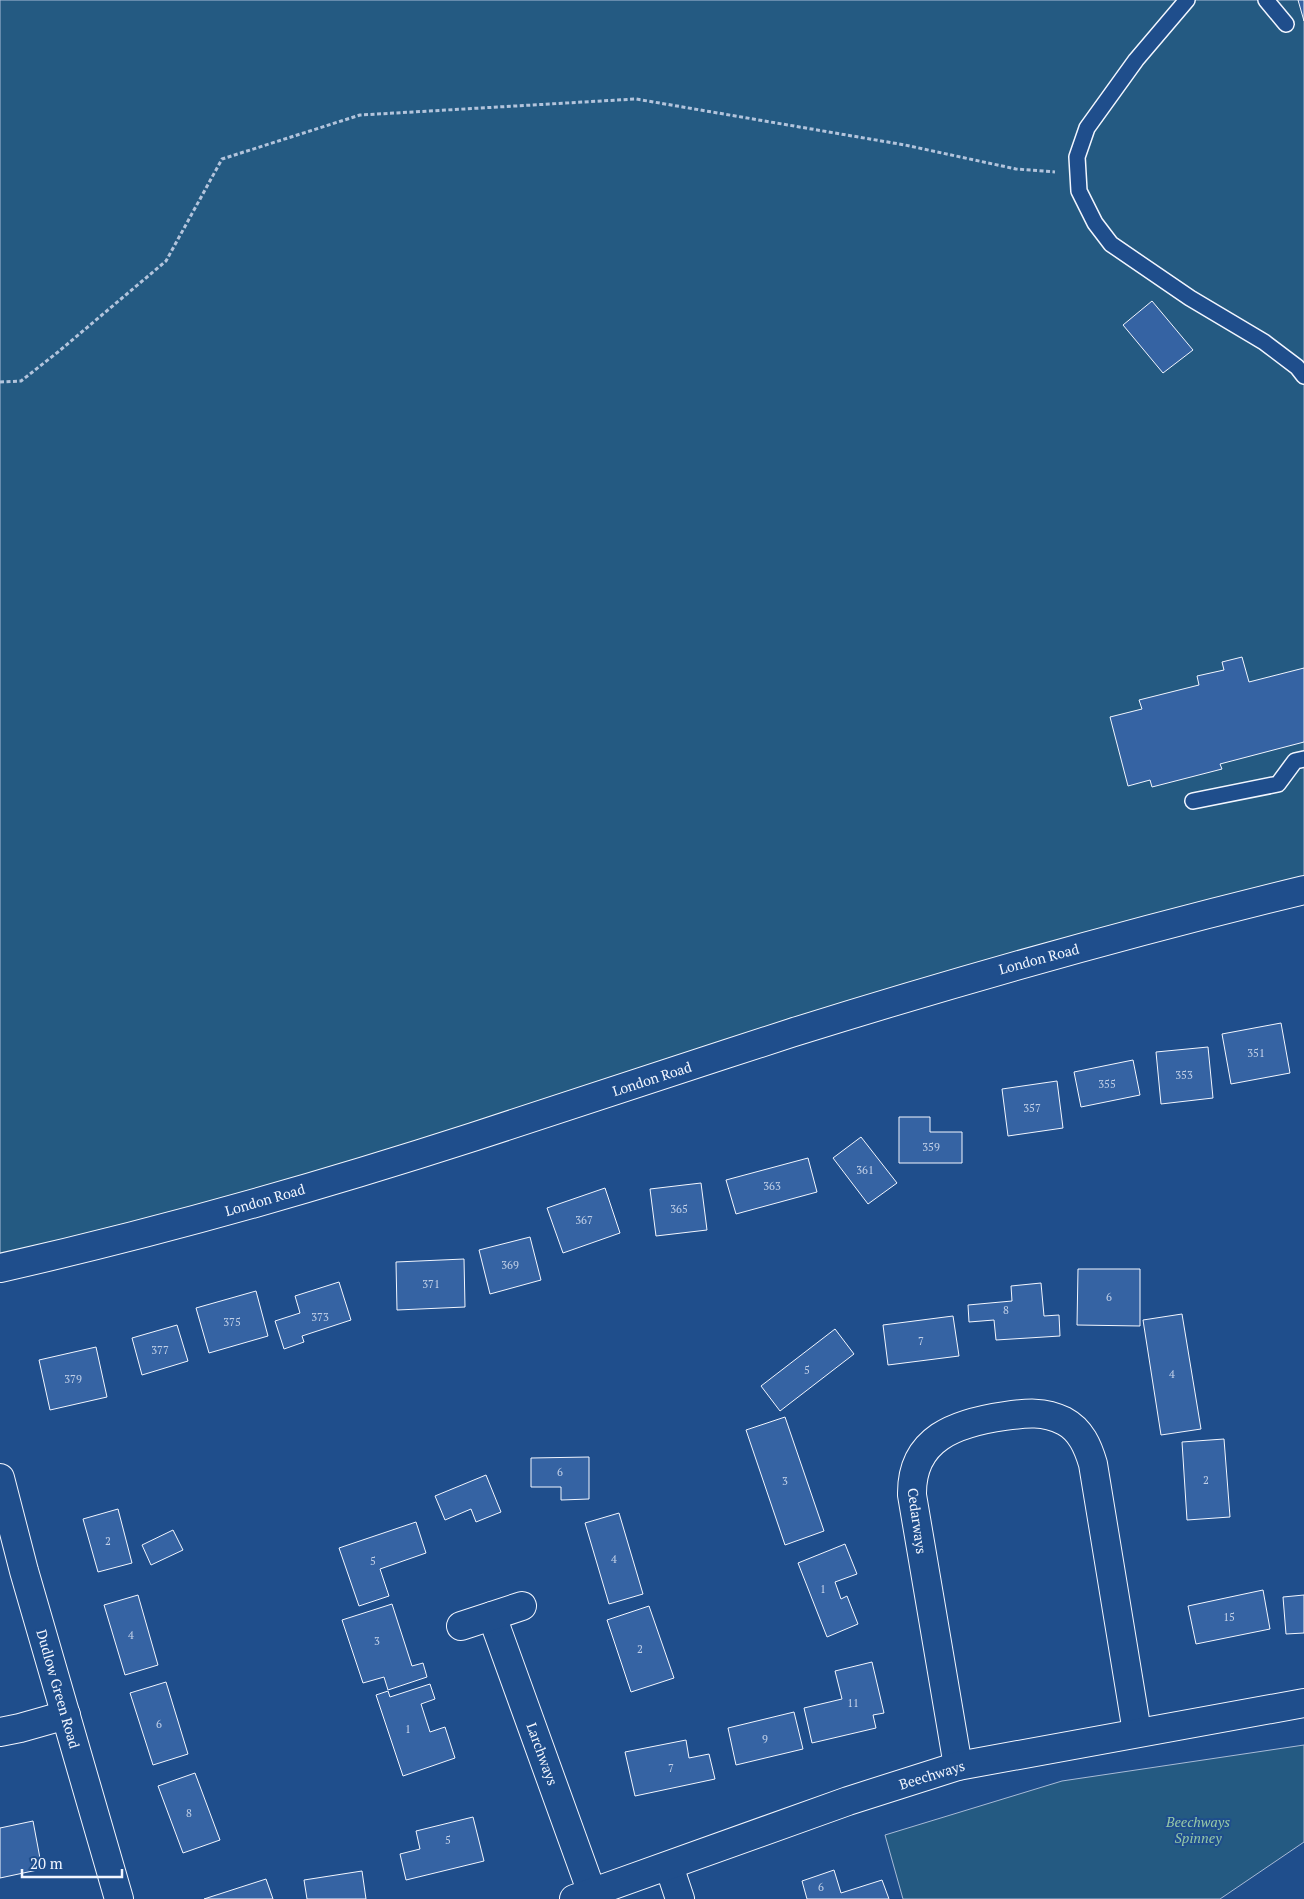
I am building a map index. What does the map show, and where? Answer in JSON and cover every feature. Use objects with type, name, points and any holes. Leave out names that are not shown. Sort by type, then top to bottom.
[{"type":"main road","name":"London Road","points":[[0,1268],[110,1243],[319,1184],[472,1138],[790,1034],[980,975],[1194,917],[1304,890]]},
{"type":"main road","name":"Cedarways","points":[[958,1766],[912,1496],[912,1478],[917,1463],[925,1450],[940,1437],[960,1426],[979,1420],[1032,1413],[1049,1415],[1066,1422],[1078,1432],[1088,1447],[1093,1464],[1137,1732]]},
{"type":"main road","name":"Dudlow Green Road","points":[[0,1478],[24,1570],[119,1899]]},
{"type":"main road","points":[[460,1626],[522,1606]]},
{"type":"main road","name":"Larchways","points":[[492,1616],[583,1896]]},
{"type":"main road","name":"Beechways","points":[[583,1896],[848,1801],[958,1766],[1304,1703]]},
{"type":"main road","points":[[0,1732],[66,1715]]},
{"type":"main road","points":[[669,1866],[680,1899]]},
{"type":"lane","points":[[1187,0],[1136,60],[1087,128],[1077,157],[1079,191],[1096,223],[1111,244],[1190,298],[1264,342],[1297,368],[1304,376]]},
{"type":"lane","points":[[1266,0],[1286,24]]},
{"type":"lane","points":[[1192,801],[1278,784],[1295,761],[1304,758]]},
{"type":"path","points":[[0,382],[21,381],[166,260],[222,158],[360,115],[636,99],[904,145],[1016,169],[1078,174]]},
{"type":"green space","points":[[0,0],[1304,0],[1304,889],[0,1268]]},
{"type":"green space","name":"Beechways Spinney","points":[[1304,1745],[1304,1842],[1220,1899],[903,1899],[885,1835],[1062,1781]]},
{"type":"building","points":[[1298,0],[1304,0],[1304,21]]},
{"type":"building","points":[[1152,301],[1193,350],[1163,373],[1123,325]]},
{"type":"building","points":[[1242,657],[1249,682],[1304,668],[1304,742],[1220,764],[1222,769],[1152,787],[1150,780],[1128,786],[1110,717],[1142,709],[1139,700],[1199,685],[1197,676],[1224,670],[1222,662]]},
{"type":"building","points":[[1281,1023],[1290,1073],[1231,1084],[1222,1034]]},
{"type":"building","points":[[1208,1047],[1213,1098],[1161,1104],[1156,1052]]},
{"type":"building","points":[[1133,1060],[1140,1095],[1081,1107],[1074,1072]]},
{"type":"building","points":[[1057,1081],[1063,1128],[1008,1136],[1002,1089]]},
{"type":"building","points":[[899,1117],[930,1117],[930,1132],[962,1132],[962,1163],[899,1163]]},
{"type":"building","points":[[861,1137],[897,1183],[868,1204],[833,1158]]},
{"type":"building","points":[[808,1158],[817,1192],[736,1214],[726,1180]]},
{"type":"building","points":[[701,1183],[707,1230],[656,1236],[650,1189]]},
{"type":"building","points":[[605,1188],[620,1233],[563,1253],[547,1208]]},
{"type":"building","points":[[530,1237],[541,1280],[490,1294],[479,1250]]},
{"type":"building","points":[[464,1259],[465,1307],[397,1310],[396,1262]]},
{"type":"building","points":[[1078,1269],[1140,1269],[1140,1326],[1077,1325]]},
{"type":"building","points":[[339,1282],[351,1320],[302,1336],[304,1342],[284,1349],[275,1321],[300,1313],[295,1296]]},
{"type":"building","points":[[1041,1283],[1044,1316],[1059,1315],[1060,1336],[996,1340],[994,1320],[969,1322],[968,1305],[1012,1301],[1011,1286]]},
{"type":"building","points":[[256,1291],[268,1336],[209,1353],[196,1308]]},
{"type":"building","points":[[1182,1314],[1201,1429],[1161,1435],[1143,1320]]},
{"type":"building","points":[[953,1316],[959,1356],[888,1365],[883,1325]]},
{"type":"building","points":[[177,1325],[188,1361],[142,1375],[132,1338]]},
{"type":"building","points":[[835,1329],[854,1354],[780,1411],[761,1386]]},
{"type":"building","points":[[96,1347],[107,1397],[50,1410],[39,1360]]},
{"type":"building","points":[[785,1417],[824,1531],[785,1545],[746,1430]]},
{"type":"building","points":[[1224,1439],[1230,1517],[1187,1520],[1182,1442]]},
{"type":"building","points":[[589,1457],[589,1499],[561,1500],[561,1487],[531,1487],[531,1458]]},
{"type":"building","points":[[486,1475],[501,1512],[476,1522],[471,1509],[445,1520],[435,1496]]},
{"type":"building","points":[[118,1509],[132,1563],[98,1572],[83,1519]]},
{"type":"building","points":[[619,1513],[643,1594],[609,1604],[585,1523]]},
{"type":"building","points":[[416,1522],[426,1553],[380,1569],[389,1596],[359,1606],[339,1548]]},
{"type":"building","points":[[173,1530],[183,1550],[151,1565],[142,1545]]},
{"type":"building","points":[[845,1544],[857,1574],[835,1582],[841,1599],[847,1596],[858,1624],[827,1637],[798,1563]]},
{"type":"building","points":[[1263,1590],[1270,1629],[1196,1644],[1188,1606]]},
{"type":"building","points":[[138,1595],[158,1665],[125,1675],[104,1605]]},
{"type":"building","points":[[1304,1595],[1304,1633],[1286,1634],[1283,1597]]},
{"type":"building","points":[[392,1604],[412,1666],[423,1663],[427,1677],[388,1690],[384,1677],[363,1683],[342,1620]]},
{"type":"building","points":[[649,1606],[674,1678],[631,1692],[607,1620]]},
{"type":"building","points":[[872,1662],[884,1713],[873,1715],[876,1728],[812,1743],[804,1708],[842,1699],[835,1671]]},
{"type":"building","points":[[166,1682],[188,1754],[153,1765],[130,1693]]},
{"type":"building","points":[[430,1684],[435,1699],[421,1704],[430,1732],[445,1727],[455,1758],[403,1776],[376,1695],[388,1691],[390,1697]]},
{"type":"building","points":[[794,1712],[803,1749],[736,1765],[728,1728]]},
{"type":"building","points":[[686,1740],[689,1758],[709,1754],[715,1779],[635,1796],[625,1752]]},
{"type":"building","points":[[195,1773],[220,1840],[183,1853],[158,1786]]},
{"type":"building","points":[[473,1817],[484,1861],[406,1880],[400,1854],[420,1849],[416,1831]]},
{"type":"building","points":[[33,1821],[42,1869],[0,1878],[0,1828]]},
{"type":"building","points":[[834,1870],[841,1893],[882,1880],[889,1899],[807,1899],[802,1881]]},
{"type":"building","points":[[362,1871],[366,1899],[307,1899],[304,1880]]},
{"type":"building","points":[[266,1879],[273,1899],[204,1899]]}]
